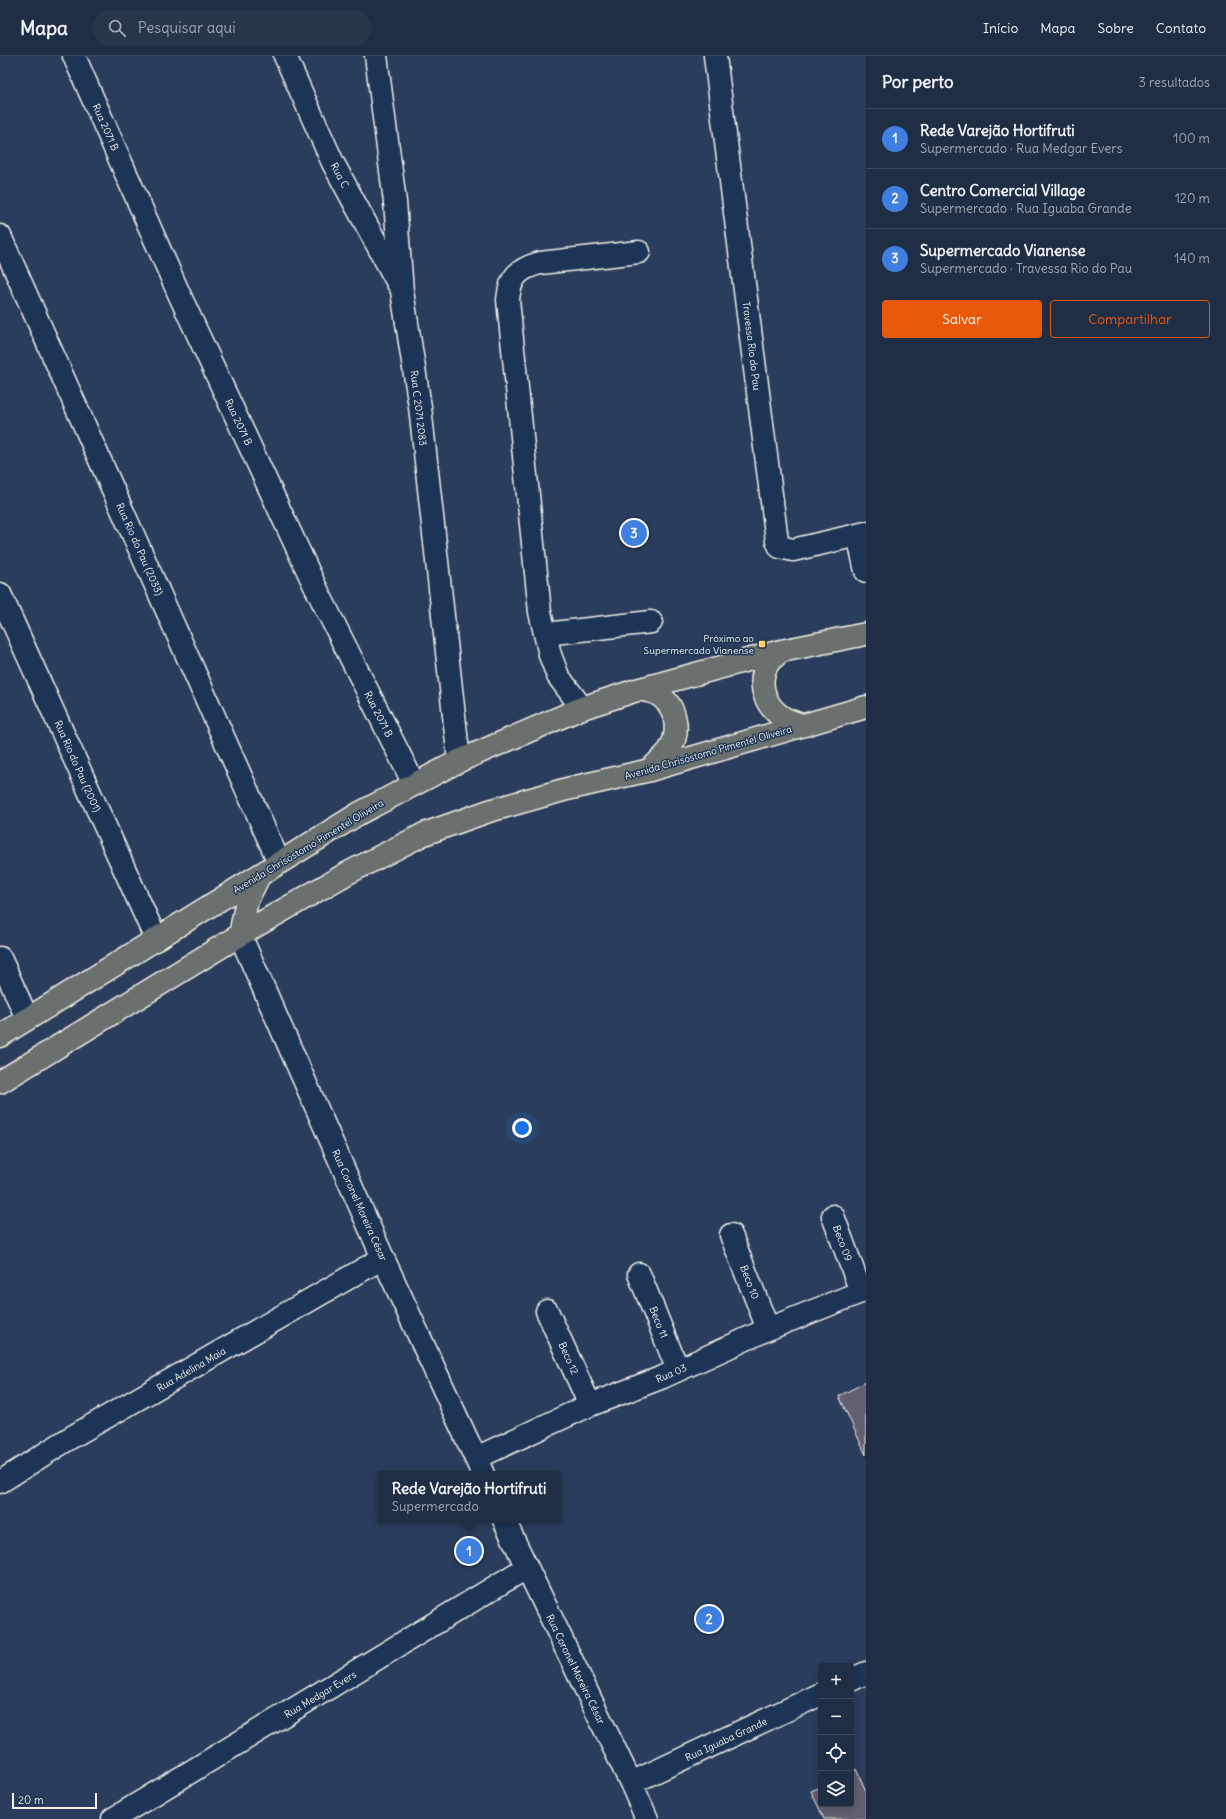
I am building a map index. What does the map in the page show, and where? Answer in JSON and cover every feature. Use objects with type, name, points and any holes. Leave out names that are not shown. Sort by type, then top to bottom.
[{"type":"main road","name":"Avenida Chrisóstomo Pimentel Oliveira","points":[[0,1036],[358,814],[459,761],[582,708],[640,689],[781,651],[866,634]]},
{"type":"main road","points":[[781,651],[769,663],[763,678],[764,694],[771,708],[783,718],[802,725]]},
{"type":"main road","points":[[640,689],[660,697],[668,704],[675,719],[676,735],[669,750],[650,770]]},
{"type":"main road","name":"Avenida Chrisóstomo Pimentel Oliveira","points":[[0,1082],[240,935],[346,874],[424,834],[496,808],[567,789],[650,770],[866,707]]},
{"type":"main road","points":[[240,935],[247,900],[259,876]]},
{"type":"street","name":"Rua 2071 B","points":[[74,56],[180,296],[314,584],[414,784]]},
{"type":"street","name":"Rua C","points":[[285,56],[333,163],[402,291]]},
{"type":"street","name":"Rua C 2071 2083","points":[[376,56],[395,202],[402,291],[420,407],[459,761]]},
{"type":"street","name":"Travessa Rio do Pau","points":[[715,56],[777,542],[780,547],[793,550],[862,534]]},
{"type":"street","name":"Rua Rio do Pau (2033)","points":[[0,236],[279,862]]},
{"type":"street","points":[[582,708],[558,676],[550,655],[540,612],[508,300],[509,288],[515,276],[525,267],[540,263],[639,252]]},
{"type":"street","points":[[862,534],[866,571]]},
{"type":"street","name":"Rua Rio do Pau (2001)","points":[[0,594],[156,939]]},
{"type":"street","points":[[545,634],[651,622]]},
{"type":"street","name":"Rua Coronel Moreira César","points":[[240,935],[383,1258],[480,1466]]},
{"type":"street","points":[[0,958],[27,1018]]},
{"type":"street","name":"Beco 09","points":[[833,1216],[863,1291]]},
{"type":"street","name":"Beco 10","points":[[731,1234],[768,1329]]},
{"type":"street","name":"Rua Adelina Maia","points":[[0,1482],[70,1438],[383,1258]]},
{"type":"street","name":"Beco 11","points":[[639,1274],[678,1370]]},
{"type":"street","name":"Rua 03","points":[[480,1466],[590,1405],[678,1370],[768,1329],[863,1291]]},
{"type":"street","name":"Beco 12","points":[[547,1311],[590,1405]]},
{"type":"street","name":"Rua Coronel Moreira César","points":[[505,1523],[647,1819]]},
{"type":"street","name":"Rua Medgar Evers","points":[[113,1819],[526,1568]]},
{"type":"street","points":[[854,1679],[866,1673]]},
{"type":"street","name":"Rua Iguaba Grande","points":[[631,1783],[818,1695]]},
{"type":"building","points":[[866,1382],[866,1455],[839,1396]]},
{"type":"building","points":[[856,1769],[866,1791],[866,1819],[824,1819],[818,1807],[854,1807],[854,1770]]},
{"type":"building","points":[[818,1788],[818,1806],[811,1791]]},
{"type":"place","name":"Supermercado Vianense","points":[[634,533]]},
{"type":"place","name":"Próximo ao Supermercado Vianense","points":[[762,644]]},
{"type":"place","name":"Rede Varejão Hortifruti","points":[[469,1551]]},
{"type":"place","name":"Centro Comercial Village","points":[[709,1619]]}]
